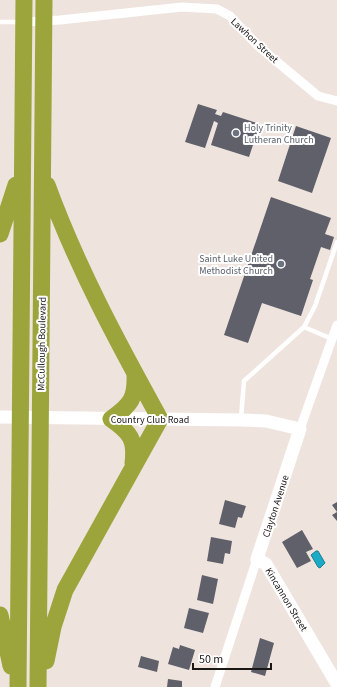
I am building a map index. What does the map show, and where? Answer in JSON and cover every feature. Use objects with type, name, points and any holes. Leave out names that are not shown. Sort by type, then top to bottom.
[{"type":"highway","name":"McCullough Boulevard","points":[[17,687],[24,0]]},
{"type":"highway","name":"McCullough Boulevard","points":[[38,687],[44,0]]},
{"type":"highway","points":[[0,234],[9,210],[22,161]]},
{"type":"highway","points":[[42,687],[47,649],[65,590],[160,419],[98,303],[63,228],[43,175]]},
{"type":"highway","points":[[133,468],[135,450],[131,438],[123,427],[111,419],[125,410],[131,400],[135,389],[135,374]]},
{"type":"highway","points":[[0,615],[17,687]]},
{"type":"street","name":"Lawhon Street","points":[[24,22],[44,21],[167,4],[210,8],[223,12],[239,25],[257,45],[318,96],[337,101]]},
{"type":"street","name":"Clayton Avenue","points":[[215,687],[300,429],[337,325]]},
{"type":"street","name":"Country Club Road","points":[[0,417],[266,421],[300,429]]},
{"type":"street","name":"Kincannon Street","points":[[257,559],[266,564],[337,684]]},
{"type":"lane","points":[[0,22],[24,22]]},
{"type":"lane","points":[[241,420],[244,381],[304,327],[315,306],[337,242]]},
{"type":"lane","points":[[304,327],[332,339]]},
{"type":"water","points":[[318,551],[325,563],[320,568],[311,555]]},
{"type":"building","name":"Holy Trinity Lutheran Church","points":[[198,104],[217,110],[215,114],[221,116],[223,112],[260,124],[249,157],[211,145],[218,123],[214,121],[205,148],[185,142]]},
{"type":"building","points":[[296,126],[331,138],[312,193],[278,181]]},
{"type":"building","name":"Saint Luke United Methodist Church","points":[[271,197],[331,218],[325,234],[334,237],[330,250],[321,247],[310,279],[313,280],[301,316],[262,303],[248,343],[224,335]]},
{"type":"building","points":[[225,500],[246,506],[242,518],[238,517],[235,528],[219,524]]},
{"type":"building","points":[[337,502],[337,512],[332,505]]},
{"type":"building","points":[[337,512],[337,521],[332,515]]},
{"type":"building","points":[[302,530],[313,549],[306,552],[311,561],[297,568],[282,542]]},
{"type":"building","points":[[211,537],[232,541],[230,554],[225,553],[223,564],[207,561]]},
{"type":"building","points":[[202,575],[218,579],[213,604],[197,600]]},
{"type":"building","points":[[189,608],[209,613],[203,633],[184,628]]},
{"type":"building","points":[[260,638],[274,643],[265,676],[251,672]]},
{"type":"building","points":[[180,645],[195,650],[189,670],[168,664],[173,647],[179,649]]},
{"type":"building","points":[[141,656],[159,661],[157,672],[138,667]]},
{"type":"building","points":[[168,679],[182,681],[182,687],[167,687]]},
{"type":"place","name":"Holy Trinity Lutheran Church","points":[[236,133]]},
{"type":"place","name":"Saint Luke United Methodist Church","points":[[281,264]]}]
